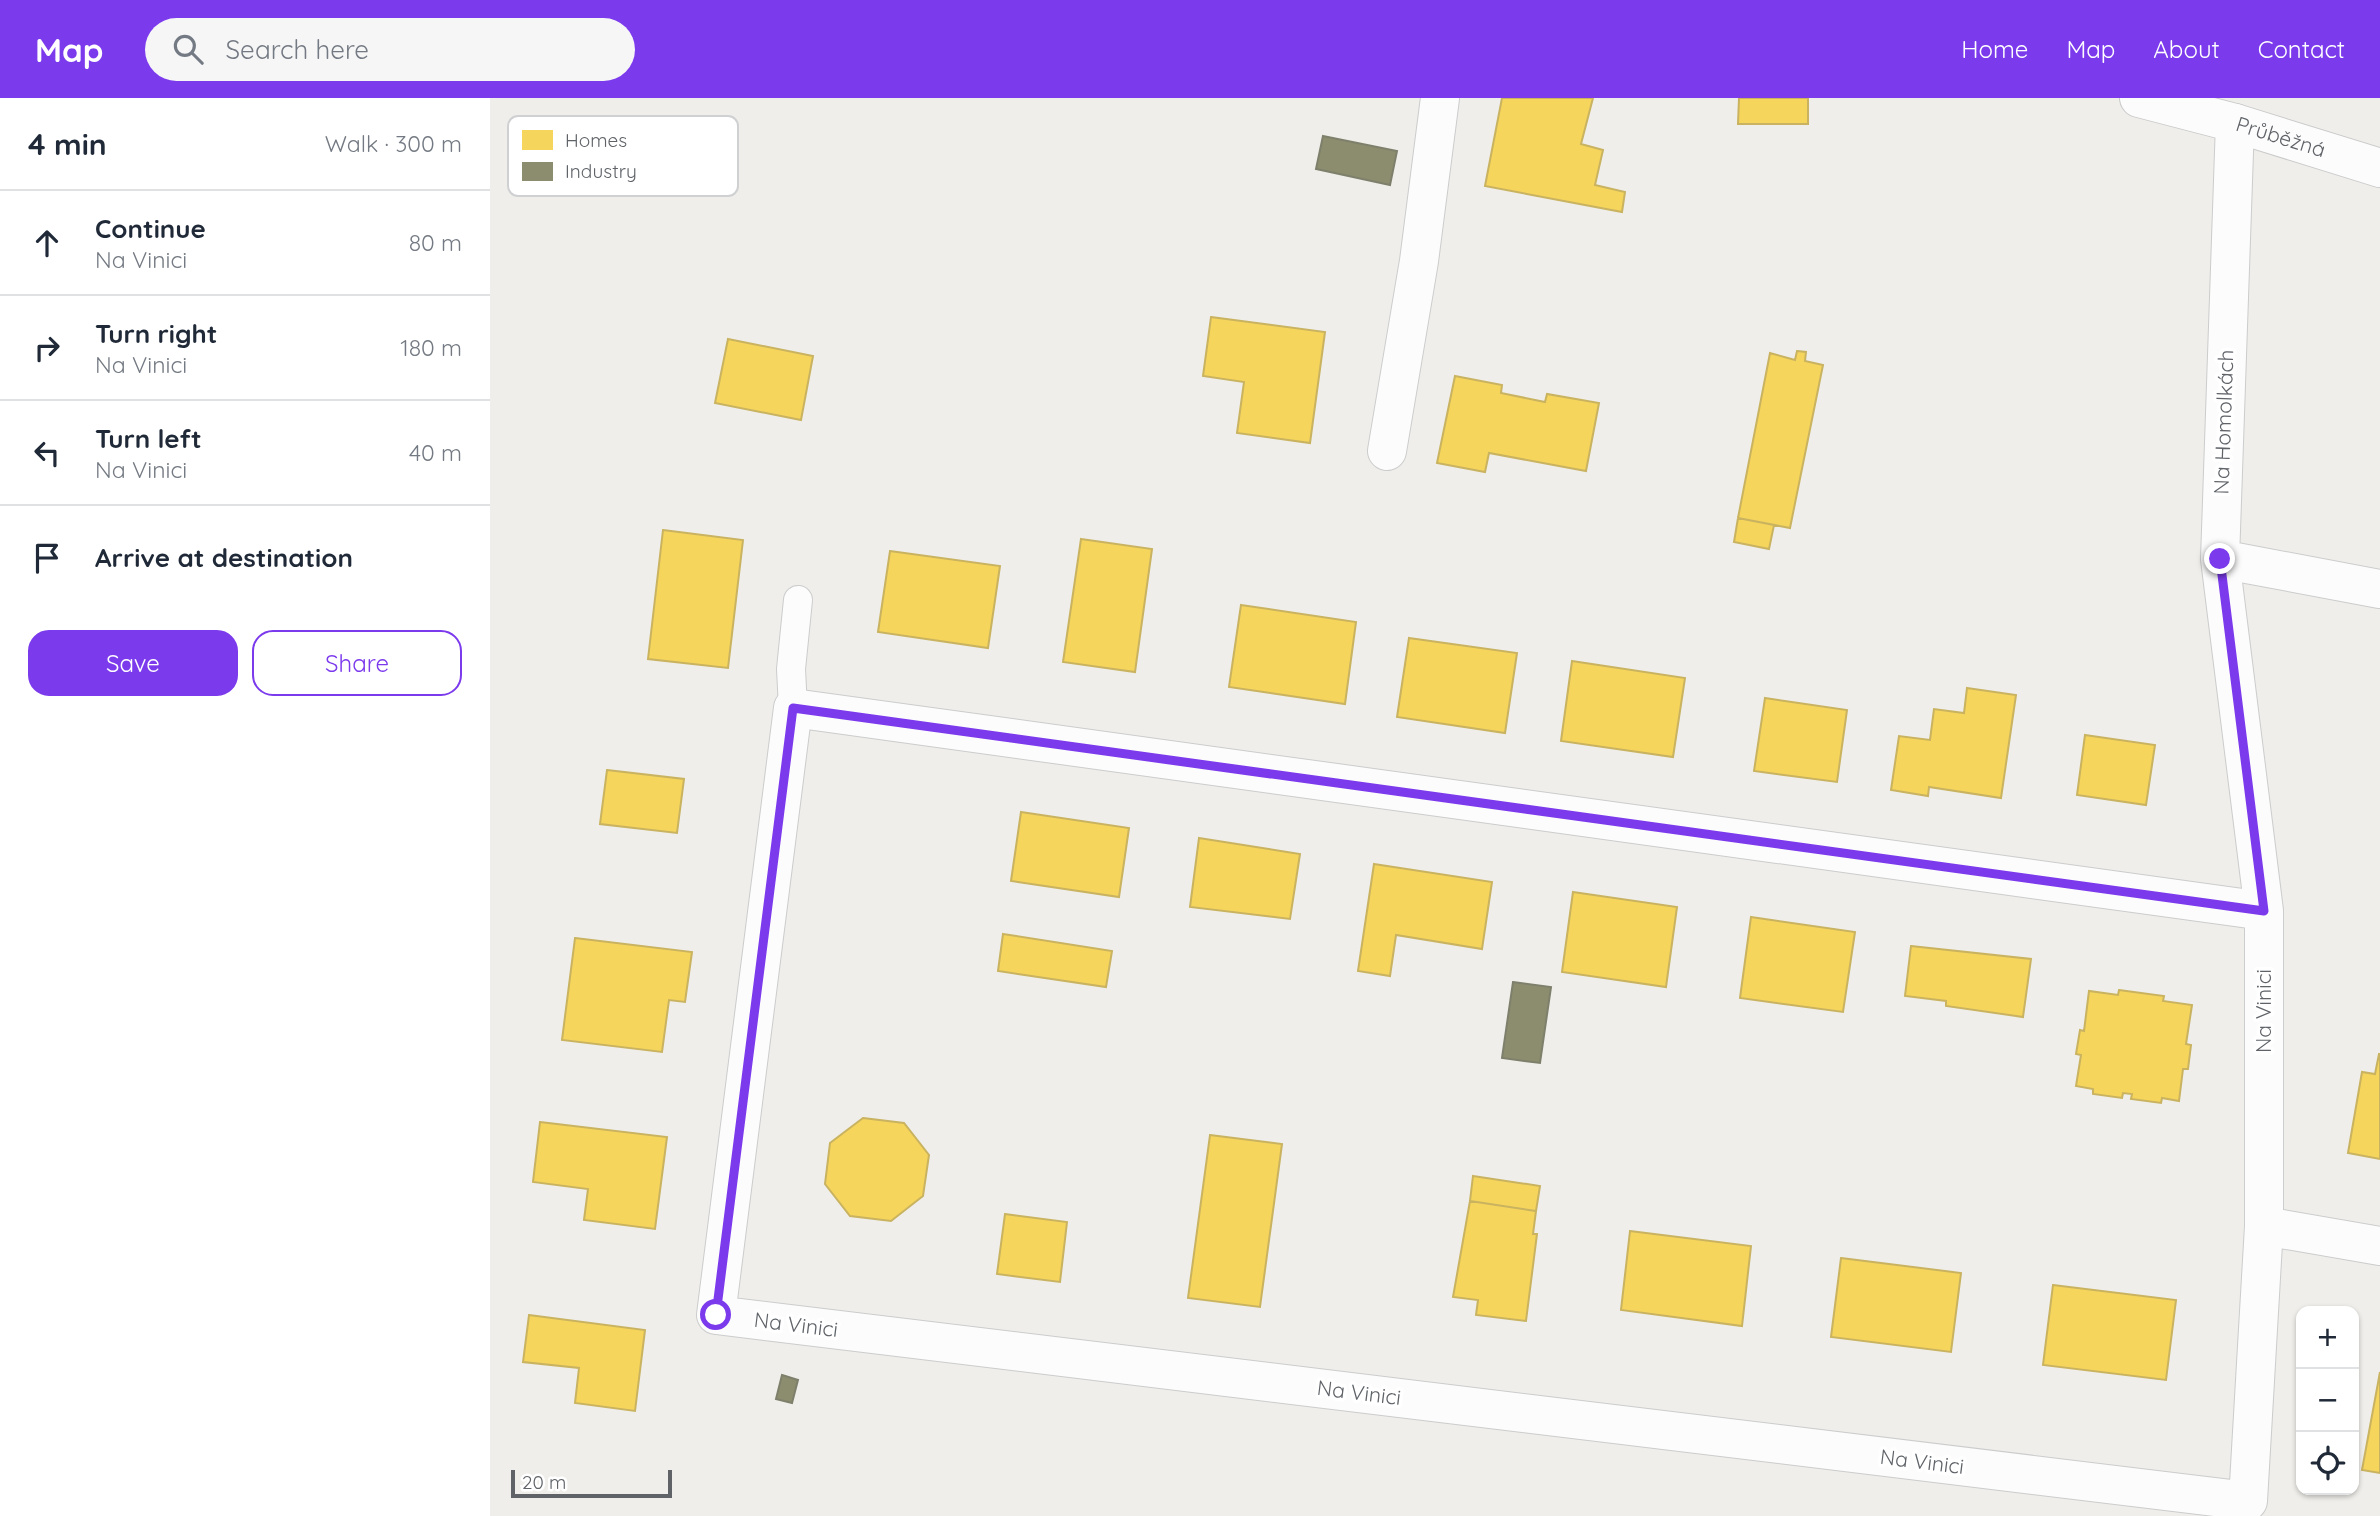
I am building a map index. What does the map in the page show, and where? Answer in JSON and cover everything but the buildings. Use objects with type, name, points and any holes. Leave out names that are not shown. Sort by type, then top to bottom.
[{"type":"street","points":[[1387,451],[1419,261],[1440,98]]},
{"type":"street","name":"Průběžná","points":[[2139,98],[2235,123],[2380,168]]},
{"type":"street","name":"Na Homolkách","points":[[2220,559],[2235,123]]},
{"type":"street","points":[[2220,559],[2380,589]]},
{"type":"street","name":"Na Vinici","points":[[793,708],[716,1315],[2248,1501],[2264,1226],[2264,911],[2220,559]]},
{"type":"street","points":[[793,708],[2264,911]]},
{"type":"street","points":[[2264,1226],[2380,1246]]},
{"type":"lane","points":[[793,708],[791,669],[798,600]]},
{"type":"route","points":[[716,1315],[793,708],[2264,911],[2220,559]]}]
